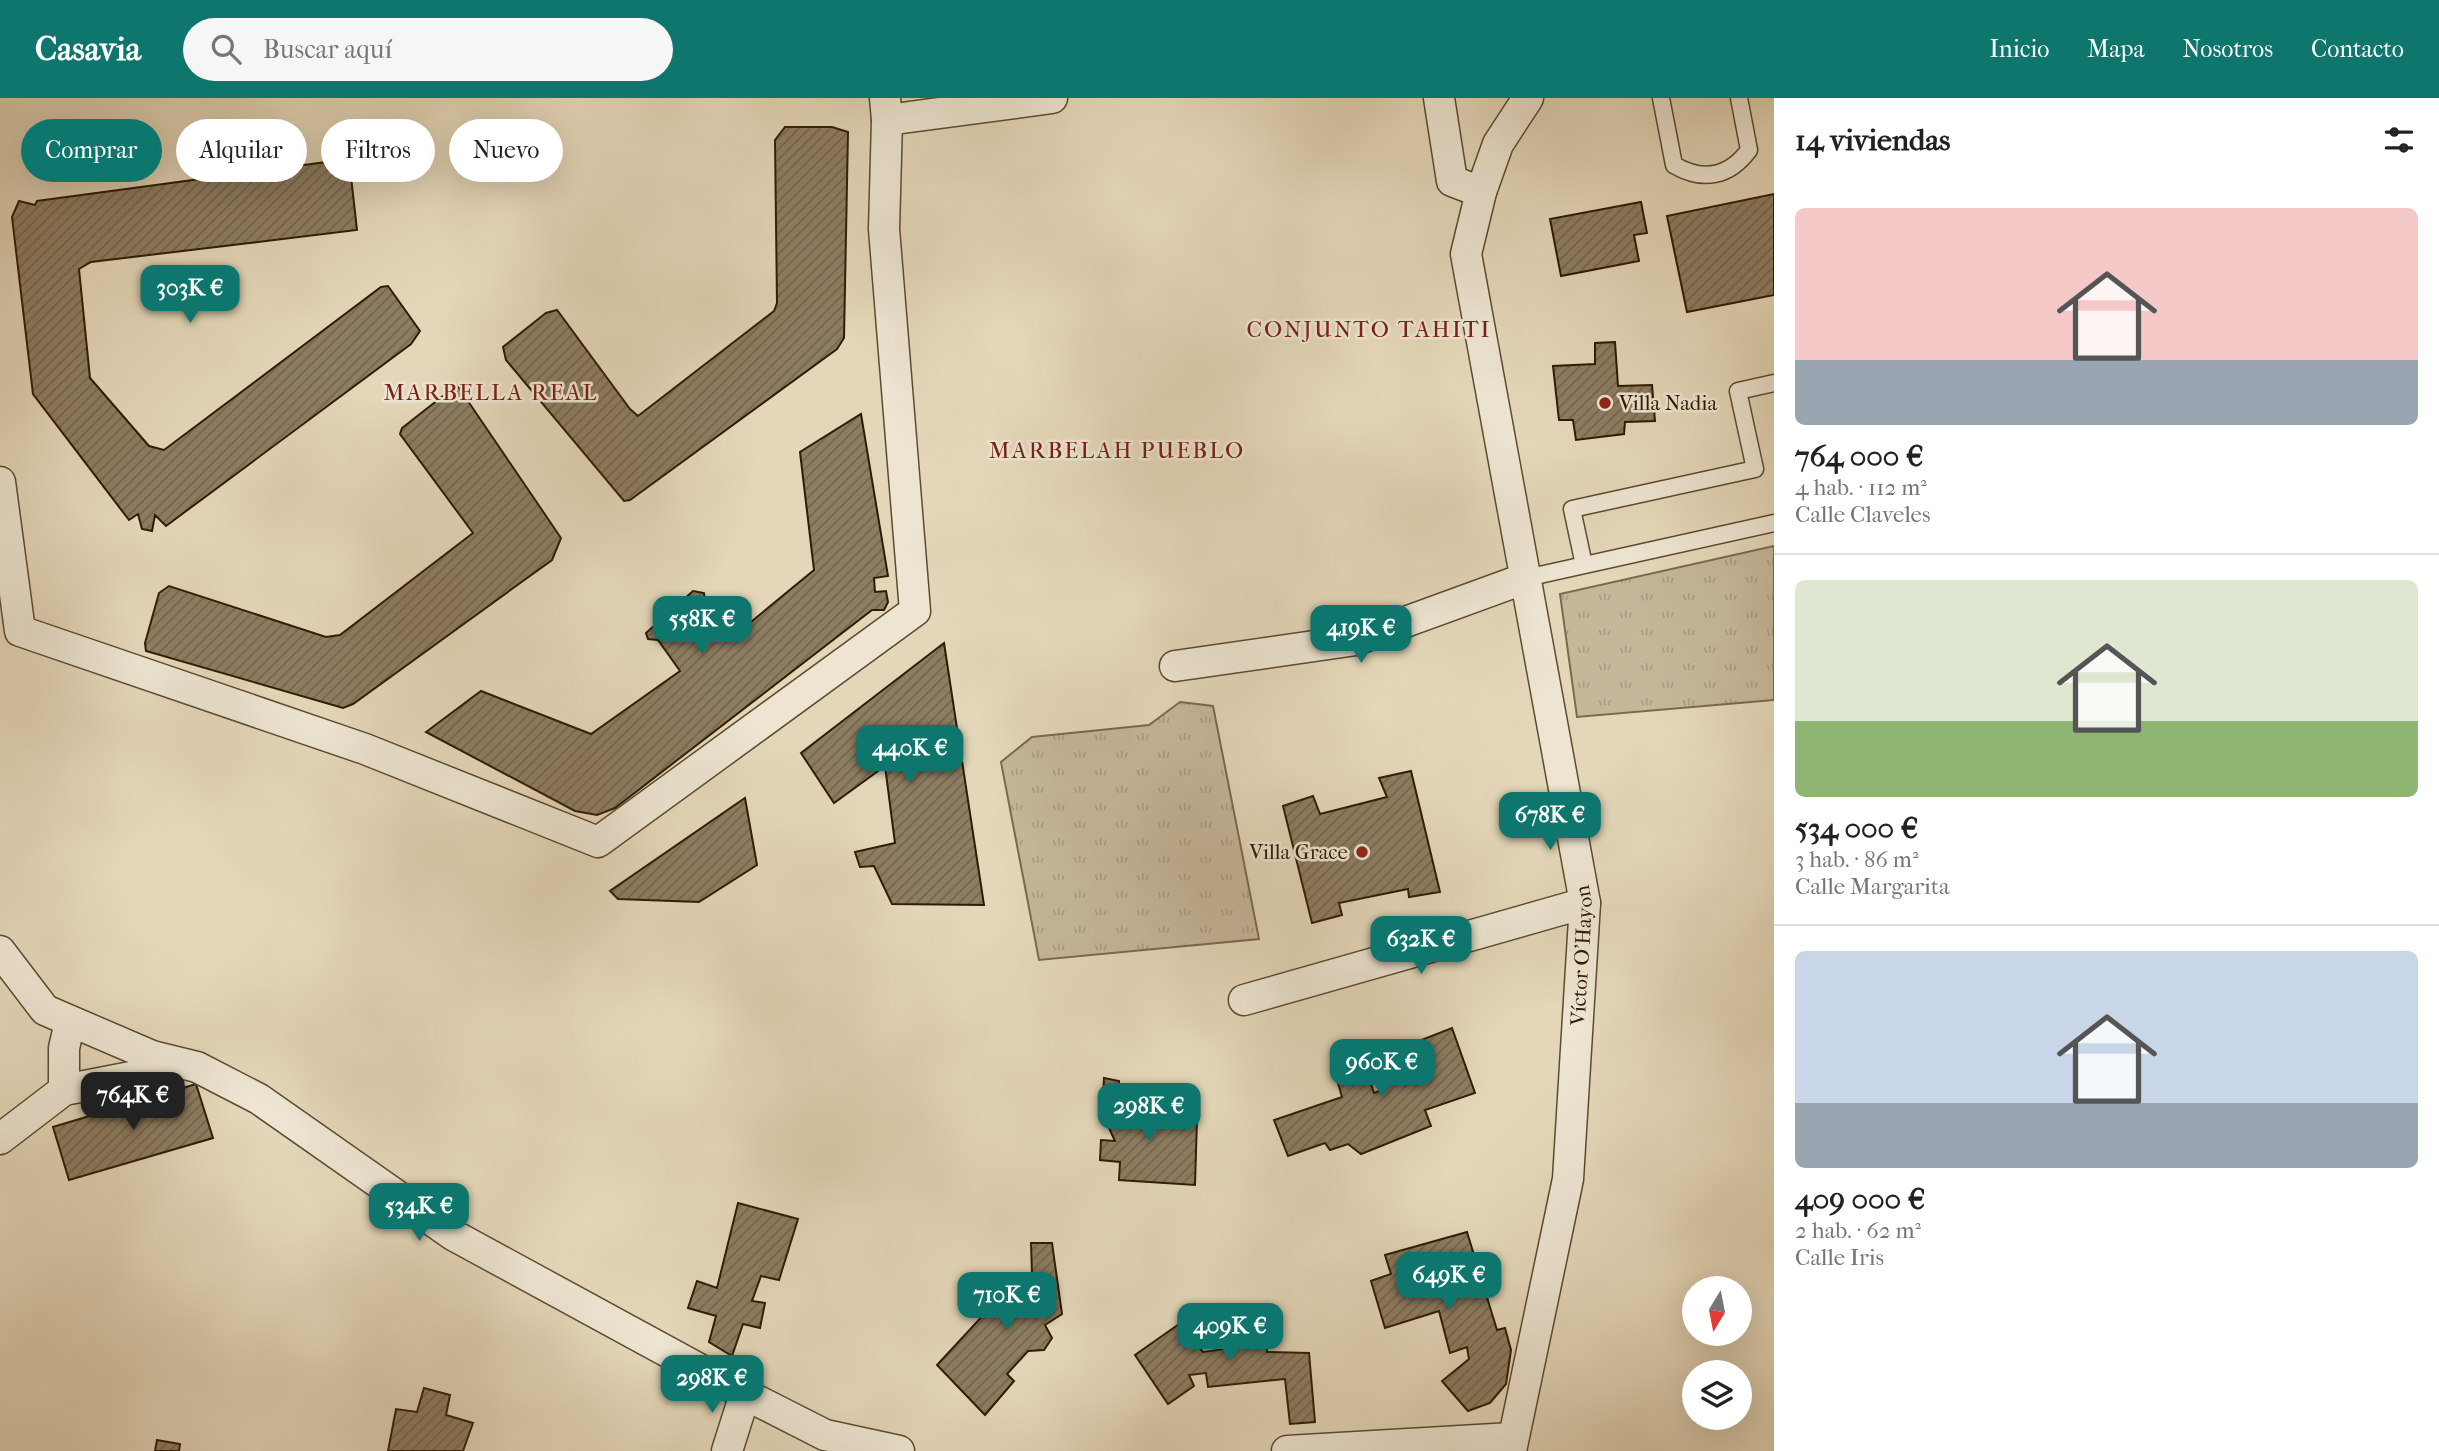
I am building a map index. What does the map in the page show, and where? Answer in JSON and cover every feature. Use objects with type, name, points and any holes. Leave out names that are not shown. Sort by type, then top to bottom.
[{"type":"street","points":[[0,482],[20,631],[365,749],[598,842],[915,611],[884,229],[886,109],[1052,98]]},
{"type":"street","points":[[1439,98],[1452,181],[1481,192],[1498,144],[1528,98]]},
{"type":"street","name":"Víctor O'Hayon","points":[[1481,192],[1466,254],[1585,903],[1568,1179],[1512,1445]]},
{"type":"street","points":[[1175,666],[1356,640],[1526,578]]},
{"type":"street","points":[[1244,1000],[1585,903]]},
{"type":"street","points":[[0,951],[45,1010],[152,1056],[197,1067],[259,1100],[453,1236],[745,1394],[825,1434],[900,1451]]},
{"type":"street","points":[[65,1090],[64,1048],[70,1022]]},
{"type":"street","points":[[0,1139],[65,1090],[136,1076],[152,1056]]},
{"type":"street","points":[[727,1451],[745,1394]]},
{"type":"street","points":[[1287,1451],[1512,1445]]},
{"type":"lane","points":[[1661,98],[1674,165],[1700,176],[1715,176],[1728,170],[1740,162],[1749,150],[1739,98]]},
{"type":"lane","points":[[1584,565],[1572,509],[1755,469],[1738,391],[1774,383]]},
{"type":"lane","points":[[1526,578],[1774,523]]},
{"type":"green space","points":[[1774,546],[1774,700],[1577,717],[1560,594]]},
{"type":"green space","points":[[1180,702],[1213,706],[1259,939],[1039,960],[1001,762],[1032,737],[1149,725]]},
{"type":"building","points":[[785,127],[832,127],[848,132],[844,338],[837,349],[630,500],[624,501],[506,360],[503,347],[546,313],[557,310],[630,409],[638,416],[774,311],[777,303],[775,140]]},
{"type":"building","points":[[321,163],[321,182],[352,182],[357,230],[91,262],[79,269],[90,378],[149,446],[164,450],[381,287],[388,286],[420,331],[411,344],[166,526],[155,515],[152,531],[142,529],[138,514],[129,520],[33,394],[12,217],[19,201],[35,205],[37,201],[178,182],[307,182],[307,165]]},
{"type":"building","points":[[1774,194],[1774,295],[1687,312],[1667,216]]},
{"type":"building","points":[[1641,202],[1647,233],[1634,235],[1639,261],[1561,276],[1550,219]]},
{"type":"building","name":"Villa Nadia","points":[[1615,342],[1618,386],[1652,385],[1655,421],[1625,422],[1624,434],[1576,440],[1573,420],[1559,420],[1553,366],[1595,364],[1595,343]]},
{"type":"building","points":[[457,385],[561,538],[552,560],[353,704],[343,708],[146,651],[145,643],[159,593],[169,586],[326,637],[340,635],[473,533],[400,434],[402,428]]},
{"type":"building","points":[[861,414],[888,576],[874,578],[875,592],[886,591],[888,602],[884,610],[872,610],[615,808],[597,815],[575,811],[426,732],[481,691],[591,734],[680,671],[658,640],[648,639],[646,633],[693,591],[704,593],[703,609],[729,640],[814,570],[800,452]]},
{"type":"building","points":[[944,643],[984,905],[892,904],[874,866],[860,867],[855,852],[895,843],[885,766],[834,803],[801,753]]},
{"type":"building","name":"Villa Grace","points":[[1411,771],[1440,892],[1409,897],[1408,889],[1339,903],[1342,915],[1312,923],[1283,806],[1313,796],[1320,814],[1387,797],[1379,778]]},
{"type":"building","points":[[745,798],[757,865],[699,902],[618,899],[610,891]]},
{"type":"building","points":[[1452,1028],[1475,1093],[1425,1110],[1431,1126],[1361,1154],[1348,1144],[1330,1150],[1325,1143],[1288,1156],[1274,1120],[1342,1097],[1332,1063],[1361,1053],[1374,1093],[1387,1088],[1383,1080],[1398,1076],[1388,1053]]},
{"type":"building","points":[[1104,1078],[1119,1081],[1120,1110],[1129,1107],[1139,1115],[1197,1119],[1195,1185],[1119,1180],[1120,1162],[1100,1160],[1101,1140],[1115,1141],[1108,1126],[1113,1115],[1102,1114]]},
{"type":"building","points":[[196,1084],[213,1138],[69,1180],[53,1127]]},
{"type":"building","points":[[738,1203],[798,1219],[779,1280],[761,1276],[752,1301],[765,1303],[760,1328],[743,1324],[732,1356],[709,1342],[716,1316],[688,1308],[697,1281],[717,1288]]},
{"type":"building","points":[[1467,1232],[1497,1330],[1505,1328],[1511,1350],[1506,1384],[1490,1403],[1468,1411],[1442,1381],[1469,1359],[1467,1347],[1450,1353],[1439,1311],[1385,1328],[1371,1281],[1391,1274],[1385,1255]]},
{"type":"building","points":[[1031,1243],[1052,1243],[1062,1314],[1045,1325],[1052,1338],[1044,1350],[1028,1351],[1007,1374],[1014,1381],[985,1415],[937,1365],[1001,1296],[997,1278],[1032,1274]]},
{"type":"building","points":[[1265,1315],[1267,1352],[1309,1353],[1315,1422],[1290,1424],[1285,1379],[1208,1387],[1206,1373],[1189,1375],[1194,1386],[1168,1404],[1135,1355],[1179,1324],[1203,1352],[1225,1349],[1225,1335],[1203,1336],[1198,1324]]},
{"type":"building","points":[[424,1388],[450,1395],[446,1415],[473,1423],[463,1451],[388,1451],[396,1409],[417,1412]]},
{"type":"building","points":[[157,1440],[180,1444],[179,1451],[155,1451]]},
{"type":"place","name":"Villa Nadia","points":[[1605,403]]},
{"type":"place","name":"Villa Grace","points":[[1362,852]]},
{"type":"district","name":"CONJUNTO TAHITI","points":[[1369,329]]},
{"type":"district","name":"MARBELLA REAL","points":[[491,392]]},
{"type":"district","name":"MARBELAH PUEBLO","points":[[1117,450]]}]
